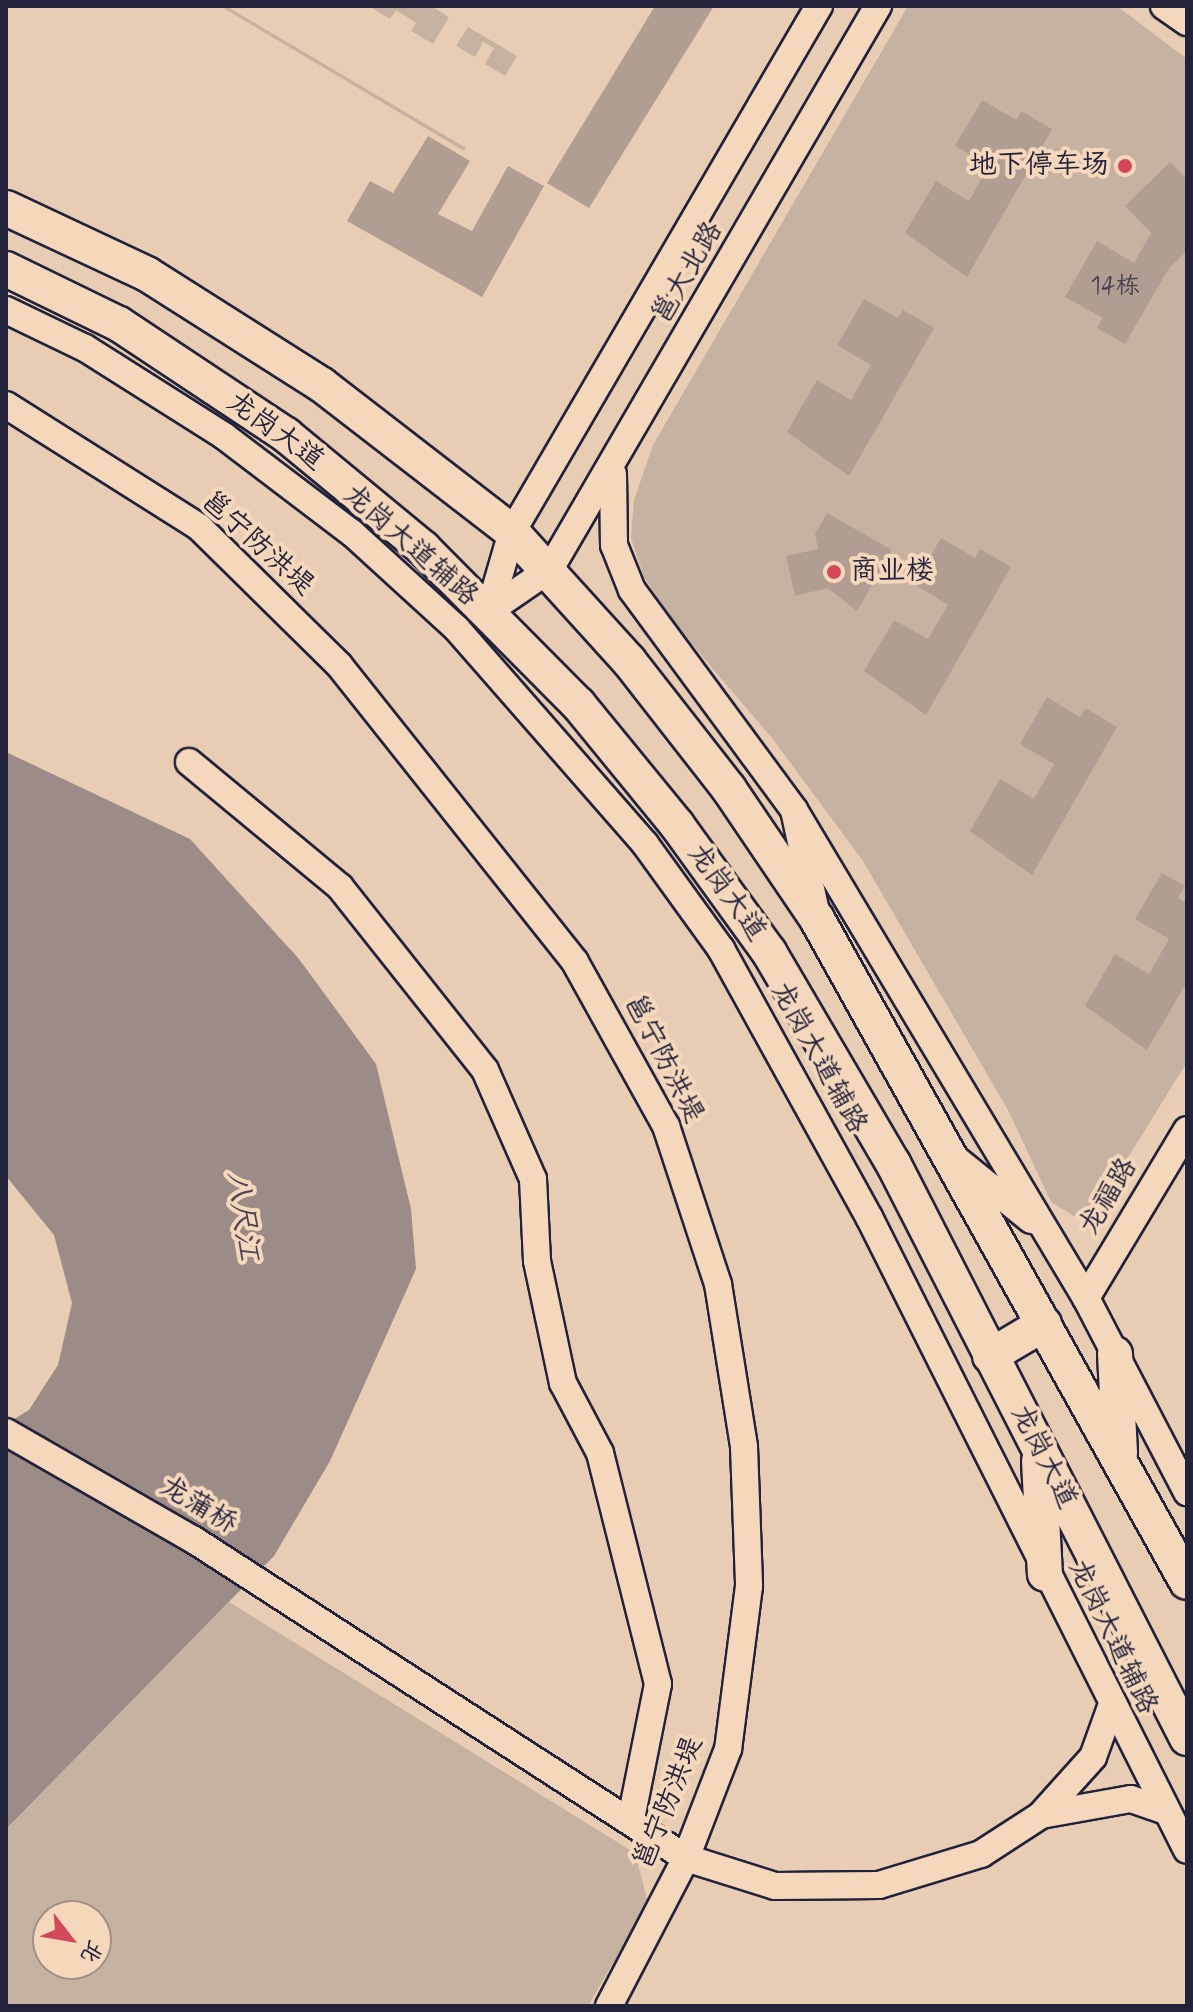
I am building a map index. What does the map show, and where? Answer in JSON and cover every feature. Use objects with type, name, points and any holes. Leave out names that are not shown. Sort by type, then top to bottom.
[{"type":"main road","points":[[6,208],[147,274],[322,385],[512,532],[550,569],[720,777],[817,919],[955,1158],[1187,1582]]},
{"type":"main road","name":"龙岗大道","points":[[6,269],[119,324],[286,435],[489,611],[578,704],[769,952],[893,1163],[1187,1738]]},
{"type":"main road","points":[[990,1356],[1044,1324]]},
{"type":"main road","points":[[1115,1354],[1120,1461]]},
{"type":"main road","points":[[1039,1449],[1045,1574]]},
{"type":"street","name":"邕大北路","points":[[489,611],[512,532],[819,6]]},
{"type":"street","name":"邕大北路","points":[[550,569],[614,466],[878,6]]},
{"type":"street","points":[[1164,6],[1187,22]]},
{"type":"street","name":"龙岗大道辅路","points":[[6,310],[85,348],[224,436],[352,533],[457,629],[645,844],[721,949],[869,1217],[1111,1707],[1187,1850]]},
{"type":"street","name":"邕宁防洪堤","points":[[6,405],[199,527],[339,665],[575,962],[666,1126],[718,1284],[744,1447],[749,1586],[728,1749],[686,1858],[609,2006]]},
{"type":"street","points":[[614,466],[609,509],[614,545],[632,590],[794,810],[1086,1298],[1187,1492]]},
{"type":"street","points":[[489,611],[550,569]]},
{"type":"street","points":[[189,762],[340,887],[485,1070],[533,1179],[537,1261],[563,1383],[600,1453],[658,1684],[631,1819]]},
{"type":"street","points":[[794,810],[817,919]]},
{"type":"street","name":"龙福路","points":[[1086,1298],[1187,1130]]},
{"type":"street","points":[[955,1158],[1047,1232]]},
{"type":"street","name":"龙蒲桥","points":[[6,1432],[354,1641],[631,1819],[686,1858],[775,1886],[879,1885],[981,1854],[1041,1815]]},
{"type":"street","points":[[1041,1815],[1093,1757],[1111,1707]]},
{"type":"street","points":[[1041,1815],[1131,1799],[1165,1811]]},
{"type":"shaded area","points":[[220,6],[226,6],[466,148],[464,151]]},
{"type":"shaded area","points":[[431,6],[449,17],[433,44],[411,31],[416,23],[396,10],[390,19],[370,7]]},
{"type":"shaded area","points":[[908,6],[1117,6],[1187,59],[1187,1062],[1100,1203],[1074,1216],[1051,1202],[1008,1110],[863,861],[772,738],[673,622],[644,577],[631,538],[634,500],[653,445]]},
{"type":"shaded area","points":[[468,27],[517,56],[505,76],[485,64],[494,48],[483,42],[475,57],[456,46]]},
{"type":"shaded area","points":[[229,1602],[635,1853],[648,1903],[588,2006],[6,2006],[6,1829]]},
{"type":"water","name":"八尺江","points":[[6,752],[190,839],[299,959],[376,1064],[411,1209],[416,1269],[330,1461],[274,1556],[6,1829],[6,1424],[29,1410],[58,1365],[72,1303],[54,1235],[6,1176]]},
{"type":"building","points":[[655,6],[714,6],[589,208],[547,183]]},
{"type":"building","points":[[982,100],[1016,120],[1021,111],[1052,129],[967,277],[905,233],[936,181],[969,201],[989,166],[955,146]]},
{"type":"building","points":[[428,136],[470,161],[438,214],[472,231],[508,166],[544,186],[482,297],[347,221],[370,181],[393,193]]},
{"type":"building","points":[[1170,162],[1187,179],[1187,251],[1169,268],[1125,344],[1097,328],[1103,318],[1065,297],[1097,241],[1134,263],[1151,233],[1125,206]]},
{"type":"building","points":[[864,299],[898,318],[903,310],[934,328],[849,476],[787,432],[817,380],[851,400],[871,365],[837,345]]},
{"type":"building","name":"商业楼","points":[[827,513],[892,550],[857,611],[828,588],[795,596],[786,556],[818,549],[815,534]]},
{"type":"building","points":[[941,538],[975,558],[980,549],[1011,567],[926,715],[864,671],[894,620],[928,639],[948,605],[914,584]]},
{"type":"building","points":[[1047,697],[1080,717],[1086,708],[1117,727],[1032,875],[970,831],[1000,779],[1034,799],[1054,764],[1020,744]]},
{"type":"building","points":[[1162,873],[1185,886],[1178,898],[1187,903],[1187,982],[1147,1050],[1085,1006],[1115,954],[1149,974],[1169,939],[1135,919]]},
{"type":"place","name":"地下停车场","points":[[1125,166]]},
{"type":"place","name":"商业楼","points":[[834,572]]}]
